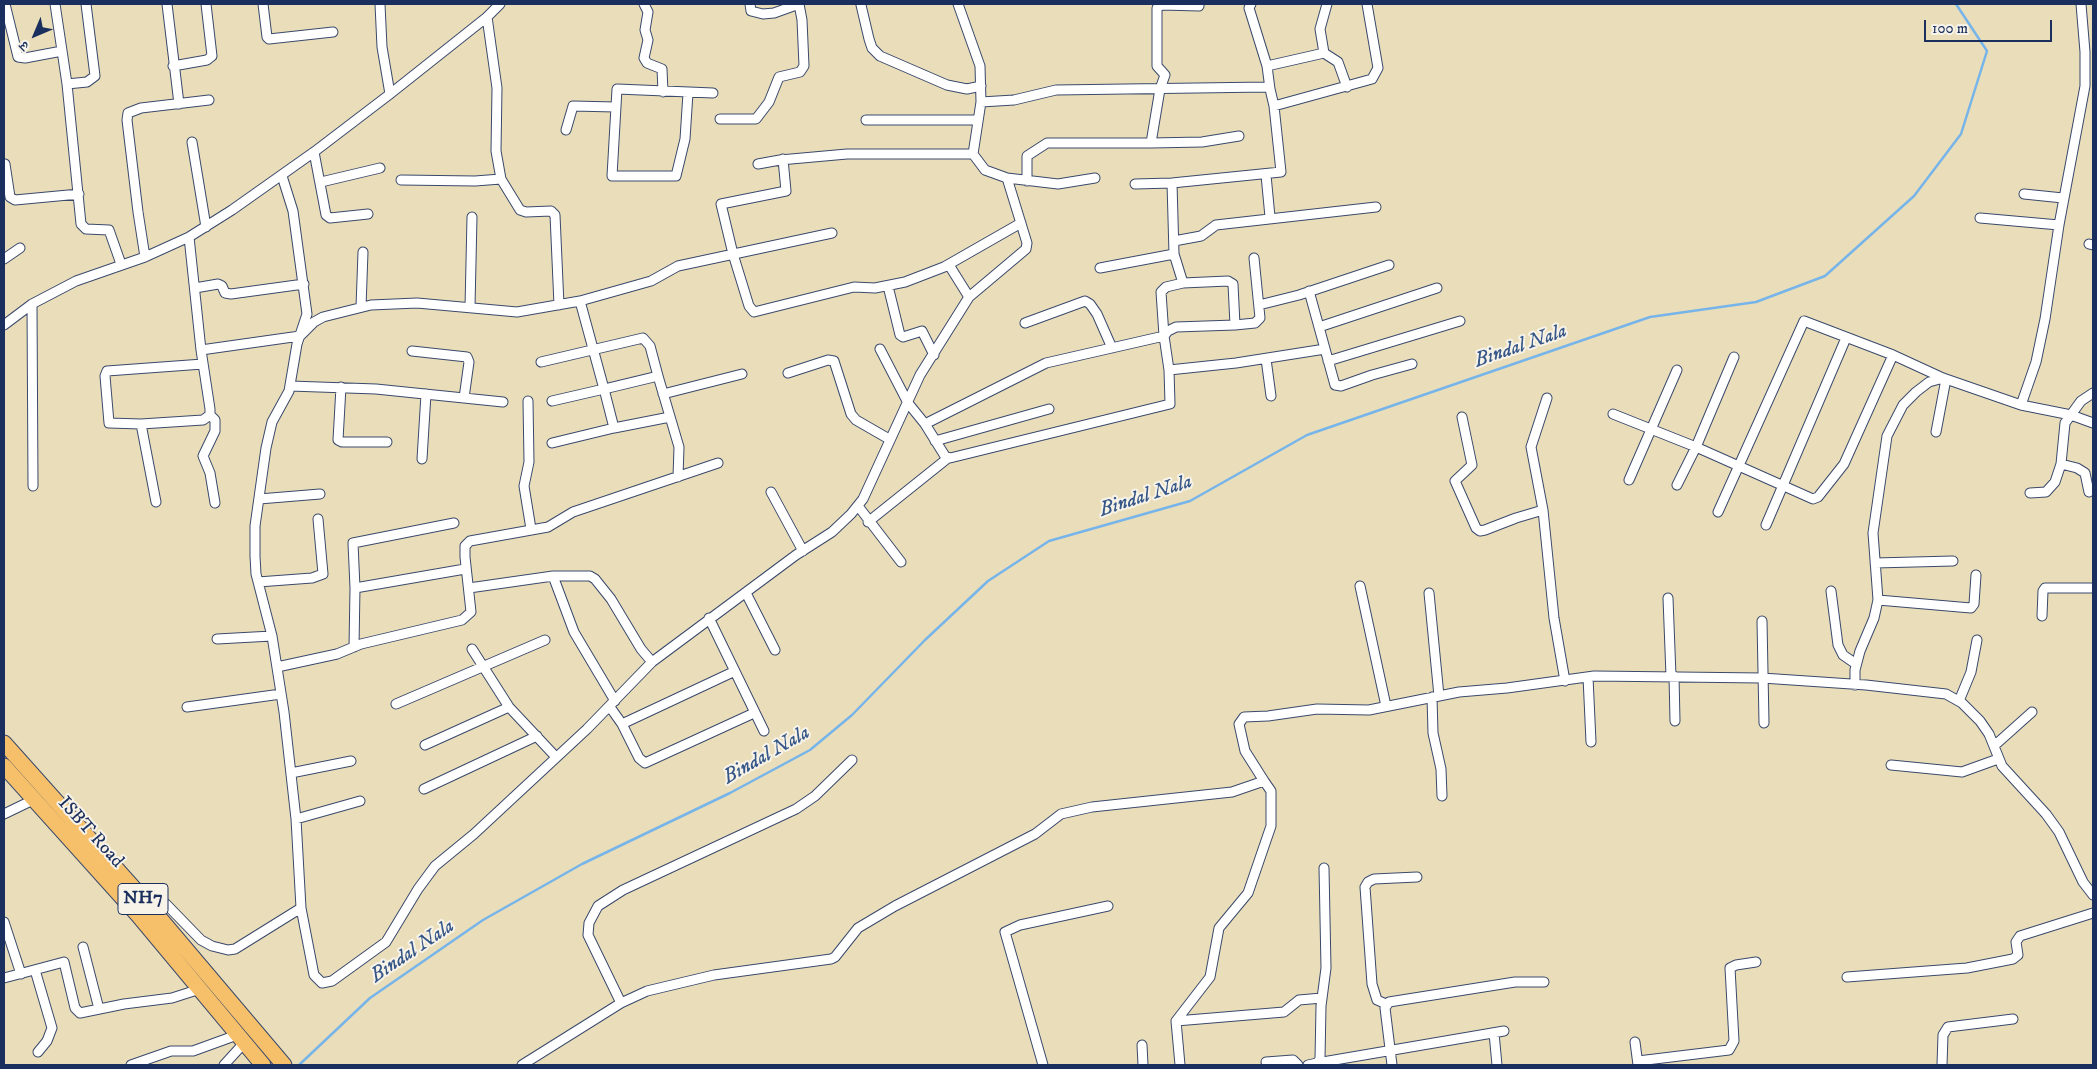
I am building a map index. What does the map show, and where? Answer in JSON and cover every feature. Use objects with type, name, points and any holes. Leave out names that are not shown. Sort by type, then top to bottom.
[{"type":"highway","name":"NH7","points":[[4,743],[140,907],[281,1062]]},
{"type":"highway","name":"ISBT Road","points":[[4,766],[33,800],[140,907],[200,989],[263,1065]]},
{"type":"street","points":[[5,4],[18,57],[24,58],[62,51]]},
{"type":"street","points":[[55,4],[67,84],[82,226],[89,230],[109,230],[121,264]]},
{"type":"street","points":[[67,84],[87,82],[95,76],[86,4]]},
{"type":"street","points":[[167,4],[179,104]]},
{"type":"street","points":[[173,66],[207,60],[212,56],[206,4]]},
{"type":"street","points":[[263,4],[267,37],[269,39],[333,32]]},
{"type":"street","points":[[380,4],[382,47],[390,94]]},
{"type":"street","points":[[4,325],[32,304],[76,281],[145,257],[206,227],[314,152],[487,18],[500,4]]},
{"type":"street","points":[[644,4],[648,12],[645,30],[648,40],[644,58],[648,63],[662,69],[663,92]]},
{"type":"street","points":[[720,119],[754,120],[766,107],[779,77],[802,71],[804,66],[802,20],[799,4],[763,14],[751,11],[750,4]]},
{"type":"street","points":[[958,4],[978,58],[981,86],[981,102],[972,154],[985,170],[1007,178],[1058,184],[1095,178]]},
{"type":"street","points":[[1151,143],[1160,89],[1165,76],[1158,66],[1157,8],[1162,4],[1199,6],[1199,4]]},
{"type":"street","points":[[1135,184],[1172,183],[1266,175],[1279,173],[1282,170],[1267,66],[1249,8],[1251,4]]},
{"type":"street","points":[[1324,53],[1320,28],[1327,4]]},
{"type":"street","points":[[1274,106],[1372,79],[1377,73],[1367,4]]},
{"type":"street","points":[[2021,405],[2036,362],[2045,319],[2063,198],[2085,86],[2085,52],[2081,4]]},
{"type":"street","points":[[861,5],[872,48],[880,56],[947,86],[967,89],[981,86]]},
{"type":"street","points":[[487,18],[497,88],[496,151],[501,179],[520,210],[526,212],[551,212],[556,215],[559,306]]},
{"type":"street","points":[[1267,66],[1324,53],[1338,62],[1347,87]]},
{"type":"street","points":[[981,102],[1005,102],[1056,90],[1267,87],[1270,89]]},
{"type":"street","points":[[688,93],[685,138],[677,174],[673,178],[612,176],[615,107],[618,88],[663,92],[713,93]]},
{"type":"street","points":[[145,257],[127,117],[132,110],[209,100]]},
{"type":"street","points":[[566,130],[573,106],[615,107]]},
{"type":"street","points":[[866,120],[978,120]]},
{"type":"street","points":[[1026,181],[1027,156],[1048,143],[1202,142],[1240,136]]},
{"type":"street","points":[[192,142],[206,227]]},
{"type":"street","points":[[314,152],[321,182],[325,214],[328,217],[368,214]]},
{"type":"street","points":[[758,164],[783,159],[847,154],[972,154]]},
{"type":"street","points":[[783,159],[786,191],[721,204],[733,254],[749,306],[754,312],[854,287],[875,288],[905,282],[949,264],[1021,223]]},
{"type":"street","points":[[5,164],[10,197],[15,200],[78,194]]},
{"type":"street","points":[[321,182],[380,168]]},
{"type":"street","points":[[1266,175],[1270,217]]},
{"type":"street","points":[[282,176],[292,211],[307,314],[300,336],[290,386],[272,422],[266,448],[255,526],[258,582],[272,636],[281,694],[296,819],[301,908],[314,975],[318,982],[327,983],[386,942],[418,889],[435,866],[487,822],[612,704],[652,662],[709,618],[832,532],[858,506],[920,375],[969,297],[1026,249],[1027,243],[1007,178]]},
{"type":"street","points":[[401,180],[475,181],[501,179]]},
{"type":"street","points":[[1172,183],[1174,254],[1183,283]]},
{"type":"street","points":[[2024,194],[2063,198]]},
{"type":"street","points":[[1174,241],[1201,236],[1216,225],[1270,217],[1376,208]]},
{"type":"street","points":[[470,307],[472,217]]},
{"type":"street","points":[[1980,218],[2059,225]]},
{"type":"street","points":[[201,350],[300,336],[319,318],[361,307],[417,303],[517,312],[559,306],[651,280],[678,266],[832,233]]},
{"type":"street","points":[[189,237],[210,415],[215,420],[215,431],[203,454],[210,473],[215,503]]},
{"type":"street","points":[[4,260],[20,248]]},
{"type":"street","points":[[361,307],[363,252]]},
{"type":"street","points":[[1100,268],[1174,254]]},
{"type":"street","points":[[925,424],[998,389],[1038,366],[1164,336],[1176,328],[1258,322],[1261,315],[1254,258]]},
{"type":"street","points":[[949,264],[969,297]]},
{"type":"street","points":[[1259,305],[1389,265]]},
{"type":"street","points":[[868,522],[948,458],[1168,406],[1171,399],[1161,292],[1166,288],[1183,283],[1228,281],[1233,284],[1235,324]]},
{"type":"street","points":[[195,288],[218,284],[222,286],[224,292],[231,294],[304,284]]},
{"type":"street","points":[[888,286],[900,336],[903,337],[922,331],[934,355]]},
{"type":"street","points":[[1319,327],[1437,288]]},
{"type":"street","points":[[1309,291],[1334,384],[1339,386],[1412,364]]},
{"type":"street","points":[[580,301],[595,350],[614,428]]},
{"type":"street","points":[[1025,323],[1085,301],[1090,304],[1097,314],[1112,348]]},
{"type":"street","points":[[32,304],[33,486]]},
{"type":"street","points":[[1328,361],[1460,321]]},
{"type":"street","points":[[1718,512],[1802,323],[1809,322],[1945,378],[2021,405],[2071,415],[2093,423]]},
{"type":"street","points":[[541,362],[643,338],[650,346],[680,454],[678,477]]},
{"type":"street","points":[[1766,525],[1846,338]]},
{"type":"street","points":[[880,349],[908,403],[948,458]]},
{"type":"street","points":[[1169,370],[1325,349]]},
{"type":"street","points":[[412,351],[467,357],[469,362],[464,398]]},
{"type":"street","points":[[1613,414],[1696,448],[1810,499],[1818,497],[1844,464],[1893,355]]},
{"type":"street","points":[[1266,358],[1271,396]]},
{"type":"street","points":[[1677,485],[1696,448],[1734,358]]},
{"type":"street","points":[[788,373],[828,360],[834,361],[851,414],[856,420],[889,439]]},
{"type":"street","points":[[203,364],[111,370],[106,372],[109,423],[141,424],[203,420],[210,415]]},
{"type":"street","points":[[1629,480],[1677,370]]},
{"type":"street","points":[[663,394],[742,374]]},
{"type":"street","points":[[552,401],[658,376]]},
{"type":"street","points":[[1936,432],[1945,378]]},
{"type":"street","points":[[1855,685],[1856,664],[1874,618],[1878,600],[1873,543],[1875,516],[1887,436],[1903,406],[1916,392],[1930,382],[1945,378]]},
{"type":"street","points":[[290,386],[341,387],[503,402]]},
{"type":"street","points":[[341,387],[338,440],[342,442],[387,442]]},
{"type":"street","points":[[2030,493],[2042,493],[2049,490],[2055,482],[2061,464],[2064,427],[2081,401],[2093,393]]},
{"type":"street","points":[[422,459],[426,394]]},
{"type":"street","points":[[1546,398],[1531,447],[1543,510],[1554,618],[1565,681]]},
{"type":"street","points":[[528,401],[529,462],[524,486],[531,529]]},
{"type":"street","points":[[935,441],[1050,409]]},
{"type":"street","points":[[1462,416],[1472,465],[1455,481],[1476,528],[1480,531],[1485,530],[1543,510]]},
{"type":"street","points":[[552,443],[670,417]]},
{"type":"street","points":[[141,424],[156,502]]},
{"type":"street","points":[[277,667],[337,654],[354,647],[462,620],[471,612],[465,569],[466,546],[470,542],[548,527],[573,512],[718,463]]},
{"type":"street","points":[[2061,464],[2077,468],[2085,473],[2089,492]]},
{"type":"street","points":[[771,492],[803,551]]},
{"type":"street","points":[[259,499],[320,494]]},
{"type":"street","points":[[858,506],[868,522],[901,562]]},
{"type":"street","points":[[258,582],[312,578],[323,574],[318,519]]},
{"type":"street","points":[[354,647],[355,588],[351,550],[355,541],[454,524]]},
{"type":"street","points":[[1875,563],[1953,561]]},
{"type":"street","points":[[355,588],[465,569]]},
{"type":"street","points":[[469,588],[553,576],[586,575],[595,579],[612,599],[641,649],[652,662]]},
{"type":"street","points":[[1878,600],[1971,608],[1974,604],[1976,575]]},
{"type":"street","points":[[553,576],[574,632],[639,758],[646,763],[754,713]]},
{"type":"street","points":[[1360,586],[1386,706]]},
{"type":"street","points":[[2042,616],[2042,591],[2045,588],[2093,588]]},
{"type":"street","points":[[1832,591],[1838,645],[1843,655],[1856,664]]},
{"type":"street","points":[[746,593],[774,650]]},
{"type":"street","points":[[1429,593],[1436,697],[1432,733],[1441,769],[1442,796]]},
{"type":"street","points":[[1668,598],[1675,721]]},
{"type":"street","points":[[709,618],[733,672],[764,731]]},
{"type":"street","points":[[1762,621],[1764,723]]},
{"type":"street","points":[[217,639],[272,636]]},
{"type":"street","points":[[396,704],[484,668],[545,640]]},
{"type":"street","points":[[1959,701],[1971,672],[1977,640]]},
{"type":"street","points":[[472,649],[509,707],[555,756]]},
{"type":"street","points":[[622,724],[733,672]]},
{"type":"street","points":[[1588,677],[1592,742]]},
{"type":"street","points":[[1180,1065],[1176,1021],[1210,977],[1221,923],[1240,904],[1251,887],[1272,822],[1271,791],[1245,751],[1239,724],[1241,718],[1317,709],[1362,710],[1436,697],[1588,677],[1762,678],[1946,694],[1959,701],[1980,721],[2006,772],[2046,814],[2059,832],[2083,882],[2093,895]]},
{"type":"street","points":[[187,706],[281,694]]},
{"type":"street","points":[[425,745],[509,707]]},
{"type":"street","points":[[1994,746],[2032,712]]},
{"type":"street","points":[[424,789],[537,736]]},
{"type":"street","points":[[1891,765],[1962,772],[1998,759]]},
{"type":"street","points":[[621,1003],[588,935],[588,923],[598,906],[622,890],[796,808],[815,796],[852,760]]},
{"type":"street","points":[[291,773],[351,761]]},
{"type":"street","points":[[522,1065],[621,1003],[647,991],[684,981],[831,959],[835,957],[858,928],[895,906],[1045,828],[1061,814],[1092,807],[1232,792],[1264,781]]},
{"type":"street","points":[[4,814],[33,800]]},
{"type":"street","points":[[296,819],[360,801]]},
{"type":"street","points":[[1318,1063],[1320,1059],[1322,998],[1326,968],[1324,868]]},
{"type":"street","points":[[1417,877],[1374,879],[1366,884],[1372,984],[1376,1000],[1386,1004],[1399,999],[1508,984],[1544,982]]},
{"type":"street","points":[[140,907],[154,901],[166,904],[201,940],[212,946],[228,950],[235,949],[301,908]]},
{"type":"street","points":[[1043,1065],[1006,932],[1020,925],[1108,906]]},
{"type":"street","points":[[1846,977],[1967,968],[2013,958],[2018,955],[2016,942],[2020,936],[2093,912]]},
{"type":"street","points":[[4,922],[21,974]]},
{"type":"street","points":[[83,947],[99,1009]]},
{"type":"street","points":[[4,978],[64,962],[76,1011],[82,1013],[172,998],[200,989]]},
{"type":"street","points":[[1635,1042],[1638,1063],[1729,1050],[1734,1041],[1730,968],[1736,965],[1756,962]]},
{"type":"street","points":[[35,970],[52,1028],[47,1042],[38,1052]]},
{"type":"street","points":[[1176,1021],[1287,1011],[1299,1000],[1322,998]]},
{"type":"street","points":[[1386,1004],[1385,1011],[1392,1065]]},
{"type":"street","points":[[1942,1065],[1943,1035],[1948,1027],[2013,1019]]},
{"type":"street","points":[[1308,1065],[1504,1031]]},
{"type":"street","points":[[1494,1033],[1497,1065]]},
{"type":"street","points":[[131,1065],[170,1050],[193,1051],[240,1039]]},
{"type":"street","points":[[224,1065],[240,1039]]},
{"type":"street","points":[[1142,1045],[1143,1065]]},
{"type":"street","points":[[1266,1062],[1293,1060],[1298,1065]]},
{"type":"waterway","name":"Bindal Nala","points":[[299,1065],[370,998],[483,920],[582,864],[730,793],[810,750],[852,715],[925,640],[988,581],[1049,541],[1190,501],[1307,435],[1650,317],[1756,302],[1825,276],[1914,196],[1961,134],[1987,51],[1956,4]]}]
